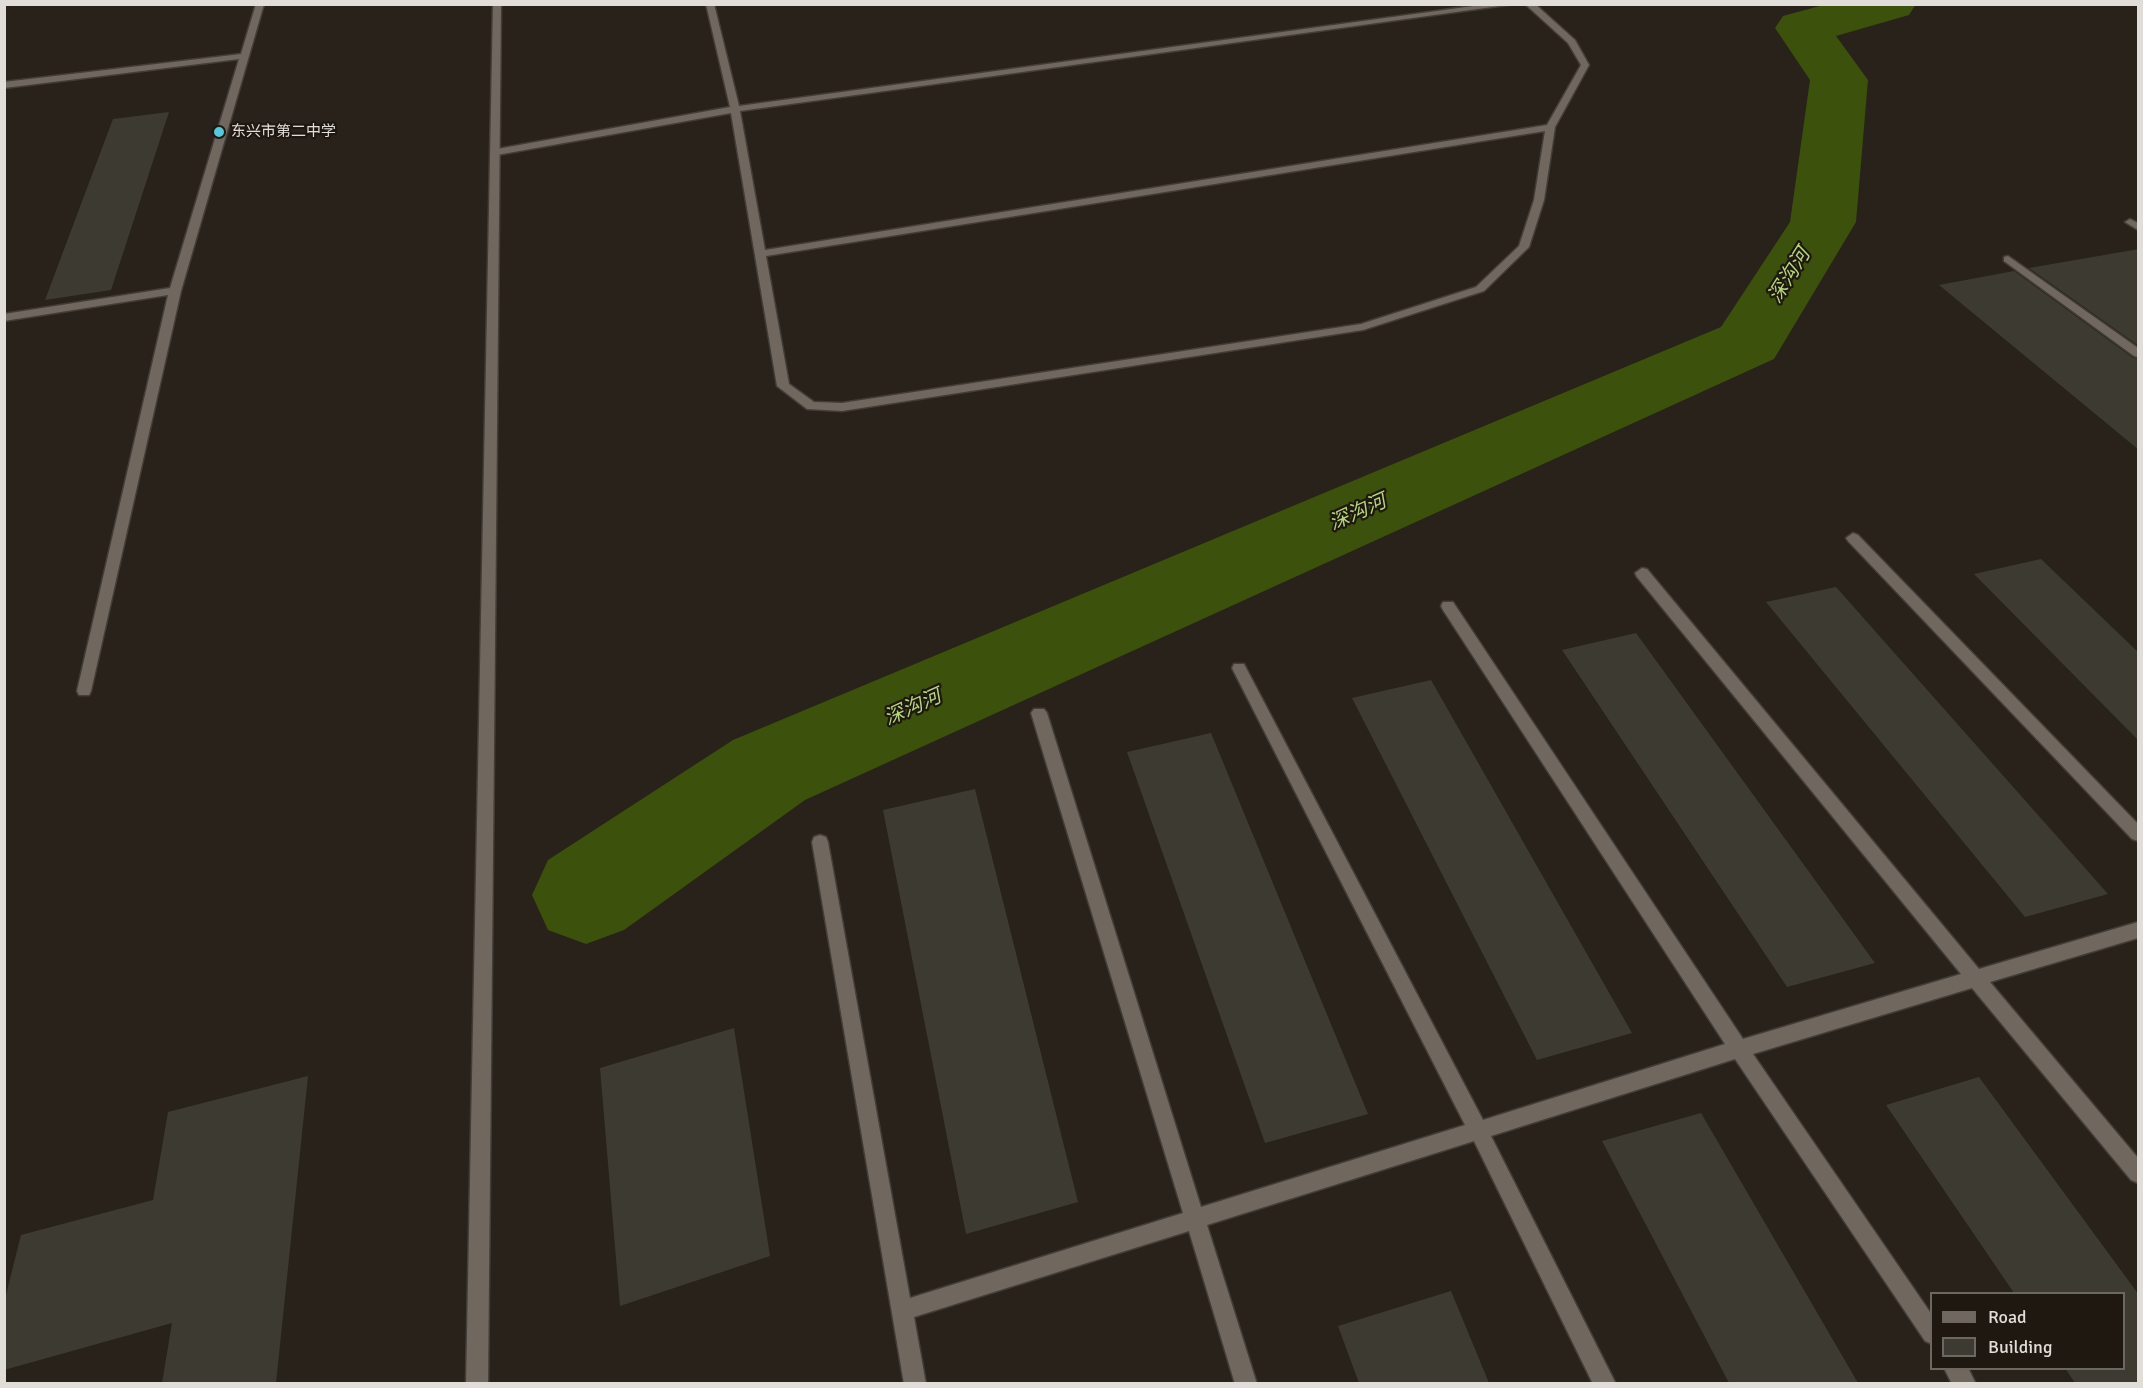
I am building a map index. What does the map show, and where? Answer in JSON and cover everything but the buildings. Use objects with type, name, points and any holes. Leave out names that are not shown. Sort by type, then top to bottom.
[{"type":"street","points":[[84,691],[175,291],[260,4]]},
{"type":"street","points":[[477,1383],[497,152],[496,4]]},
{"type":"street","points":[[710,4],[735,109],[783,386],[811,406],[842,407],[1242,348],[1363,327],[1480,289],[1524,247],[1539,200],[1550,127],[1585,65],[1572,42],[1529,4]]},
{"type":"street","points":[[497,152],[735,109],[1510,4]]},
{"type":"street","points":[[4,85],[245,56]]},
{"type":"street","points":[[761,254],[1550,127]]},
{"type":"street","points":[[2008,259],[2139,353]]},
{"type":"street","points":[[4,318],[175,291]]},
{"type":"street","points":[[1853,538],[2139,834]]},
{"type":"street","points":[[1642,573],[2139,1173]]},
{"type":"street","points":[[1448,606],[1739,1049],[1930,1331]]},
{"type":"street","points":[[1239,668],[1479,1132],[1605,1383]]},
{"type":"street","points":[[1039,713],[1246,1383]]},
{"type":"street","points":[[820,842],[915,1383]]},
{"type":"street","points":[[901,1311],[1739,1049],[2139,930]]},
{"type":"street","points":[[1956,1370],[1965,1383]]},
{"type":"waterway","name":"深沟河","points":[[586,895],[769,770],[1748,343],[1823,222],[1839,80],[1802,28],[1890,4]]},
{"type":"place","name":"东兴市第二中学","points":[[219,132]]}]
